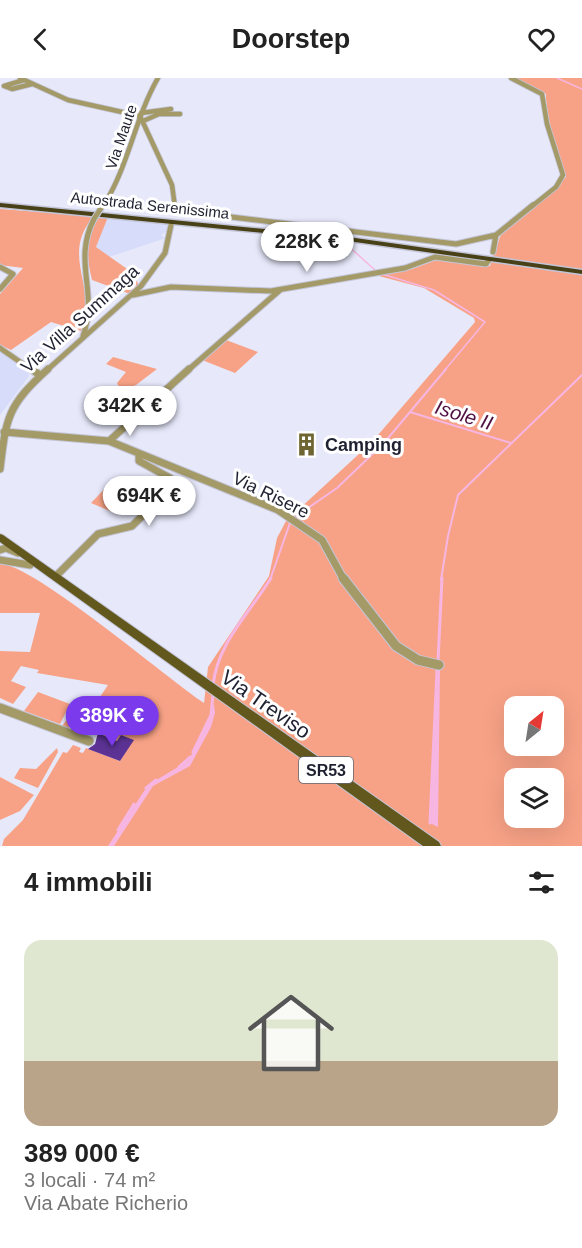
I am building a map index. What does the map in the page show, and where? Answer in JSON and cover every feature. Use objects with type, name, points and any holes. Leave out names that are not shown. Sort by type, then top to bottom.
[{"type":"highway","name":"Autostrada Serenissima","points":[[0,203],[310,235],[582,270]]},
{"type":"main road","name":"Via Treviso","points":[[1,546],[56,576],[217,694],[434,846]]},
{"type":"main road","name":"Via Treviso","points":[[1,546],[135,634]]},
{"type":"street","name":"Via Maute","points":[[81,338],[91,308],[82,247],[94,219],[118,182],[136,128],[158,78]]},
{"type":"street","points":[[141,117],[172,185],[174,207],[181,211],[456,244],[496,235],[556,187],[563,175],[553,152],[548,121],[542,105],[542,94],[511,78]]},
{"type":"street","points":[[2,86],[22,79],[68,100],[141,117],[180,114]]},
{"type":"street","points":[[2,86],[12,90],[32,84]]},
{"type":"street","points":[[141,117],[171,109]]},
{"type":"street","points":[[136,128],[146,127]]},
{"type":"street","name":"Via Villa Summaga","points":[[0,469],[4,432],[12,406],[40,375],[133,295],[152,274],[165,253],[171,225]]},
{"type":"street","points":[[493,252],[496,235]]},
{"type":"street","points":[[133,295],[171,287],[263,291],[405,268],[431,258],[486,264],[489,260]]},
{"type":"street","points":[[0,267],[8,269],[13,274],[0,289]]},
{"type":"street","points":[[4,432],[109,441],[130,420],[281,289]]},
{"type":"street","points":[[88,322],[98,324]]},
{"type":"street","points":[[0,348],[40,375]]},
{"type":"street","name":"Via Risere","points":[[109,441],[278,510],[314,533],[327,547],[348,587],[387,637],[406,654],[429,664],[439,665]]},
{"type":"street","name":"Via Risere","points":[[56,576],[98,534],[132,526],[169,490],[172,482],[170,478],[139,461],[139,455]]},
{"type":"street","points":[[0,708],[89,741]]},
{"type":"shaded area","points":[[514,78],[582,78],[582,846],[2,846],[4,839],[23,820],[63,752],[67,753],[73,745],[81,748],[79,752],[83,753],[86,748],[120,761],[133,740],[121,735],[117,741],[85,727],[81,732],[74,729],[76,726],[72,724],[68,729],[62,726],[71,714],[85,719],[108,685],[37,673],[39,670],[21,666],[11,681],[26,687],[13,704],[0,698],[0,651],[30,652],[40,613],[0,613],[0,564],[16,568],[69,601],[204,703],[208,667],[269,576],[277,538],[286,521],[372,442],[475,322],[474,318],[424,288],[375,275],[412,269],[439,259],[490,266],[501,234],[566,177],[554,147],[546,94]]},
{"type":"shaded area","points":[[0,209],[94,216],[84,231],[80,245],[79,258],[86,300],[81,331],[51,322],[11,350],[0,345],[0,294],[23,268],[0,265]]},
{"type":"shaded area","points":[[100,216],[108,217],[96,247],[130,271],[139,285],[130,294],[92,280],[89,239]]},
{"type":"shaded area","points":[[108,217],[168,223],[167,231],[161,235],[166,238],[109,257],[96,247]]},
{"type":"shaded area","points":[[226,340],[258,352],[235,373],[202,360]]},
{"type":"shaded area","points":[[0,352],[28,371],[29,376],[0,415]]},
{"type":"shaded area","points":[[113,357],[157,369],[136,385],[121,391],[117,383],[126,372],[106,364]]},
{"type":"shaded area","points":[[116,477],[137,487],[110,511],[91,503]]},
{"type":"shaded area","points":[[440,669],[438,827],[430,823],[437,670]]},
{"type":"shaded area","points":[[38,692],[70,704],[60,724],[24,711]]},
{"type":"shaded area","points":[[214,704],[215,713],[211,727],[190,766],[153,786],[114,846],[108,846],[148,785],[188,761],[205,730]]},
{"type":"shaded area","points":[[57,748],[58,752],[38,788],[14,778],[20,768],[36,769]]},
{"type":"shaded area","points":[[0,777],[34,795],[20,811],[0,820]]},
{"type":"building","points":[[98,733],[117,741],[121,735],[134,740],[120,761],[88,749],[95,744]]},
{"type":"waterway","points":[[557,78],[582,89]]},
{"type":"waterway","points":[[345,243],[376,271]]},
{"type":"waterway","points":[[382,274],[434,290],[485,322],[444,371]]},
{"type":"waterway","points":[[295,517],[337,488],[384,443],[446,369]]},
{"type":"waterway","points":[[441,580],[458,495],[582,375]]},
{"type":"waterway","name":"Isole II","points":[[410,412],[511,443]]},
{"type":"waterway","points":[[270,579],[290,523]]},
{"type":"waterway","points":[[438,661],[442,578]]},
{"type":"waterway","points":[[213,685],[221,655],[228,642],[270,579]]},
{"type":"waterway","points":[[430,823],[437,670]]},
{"type":"waterway","points":[[193,752],[211,715],[213,694]]},
{"type":"waterway","points":[[179,767],[190,757]]},
{"type":"waterway","points":[[146,788],[156,780]]},
{"type":"waterway","points":[[118,830],[134,804]]},
{"type":"place","name":"Camping","points":[[307,445]]}]
